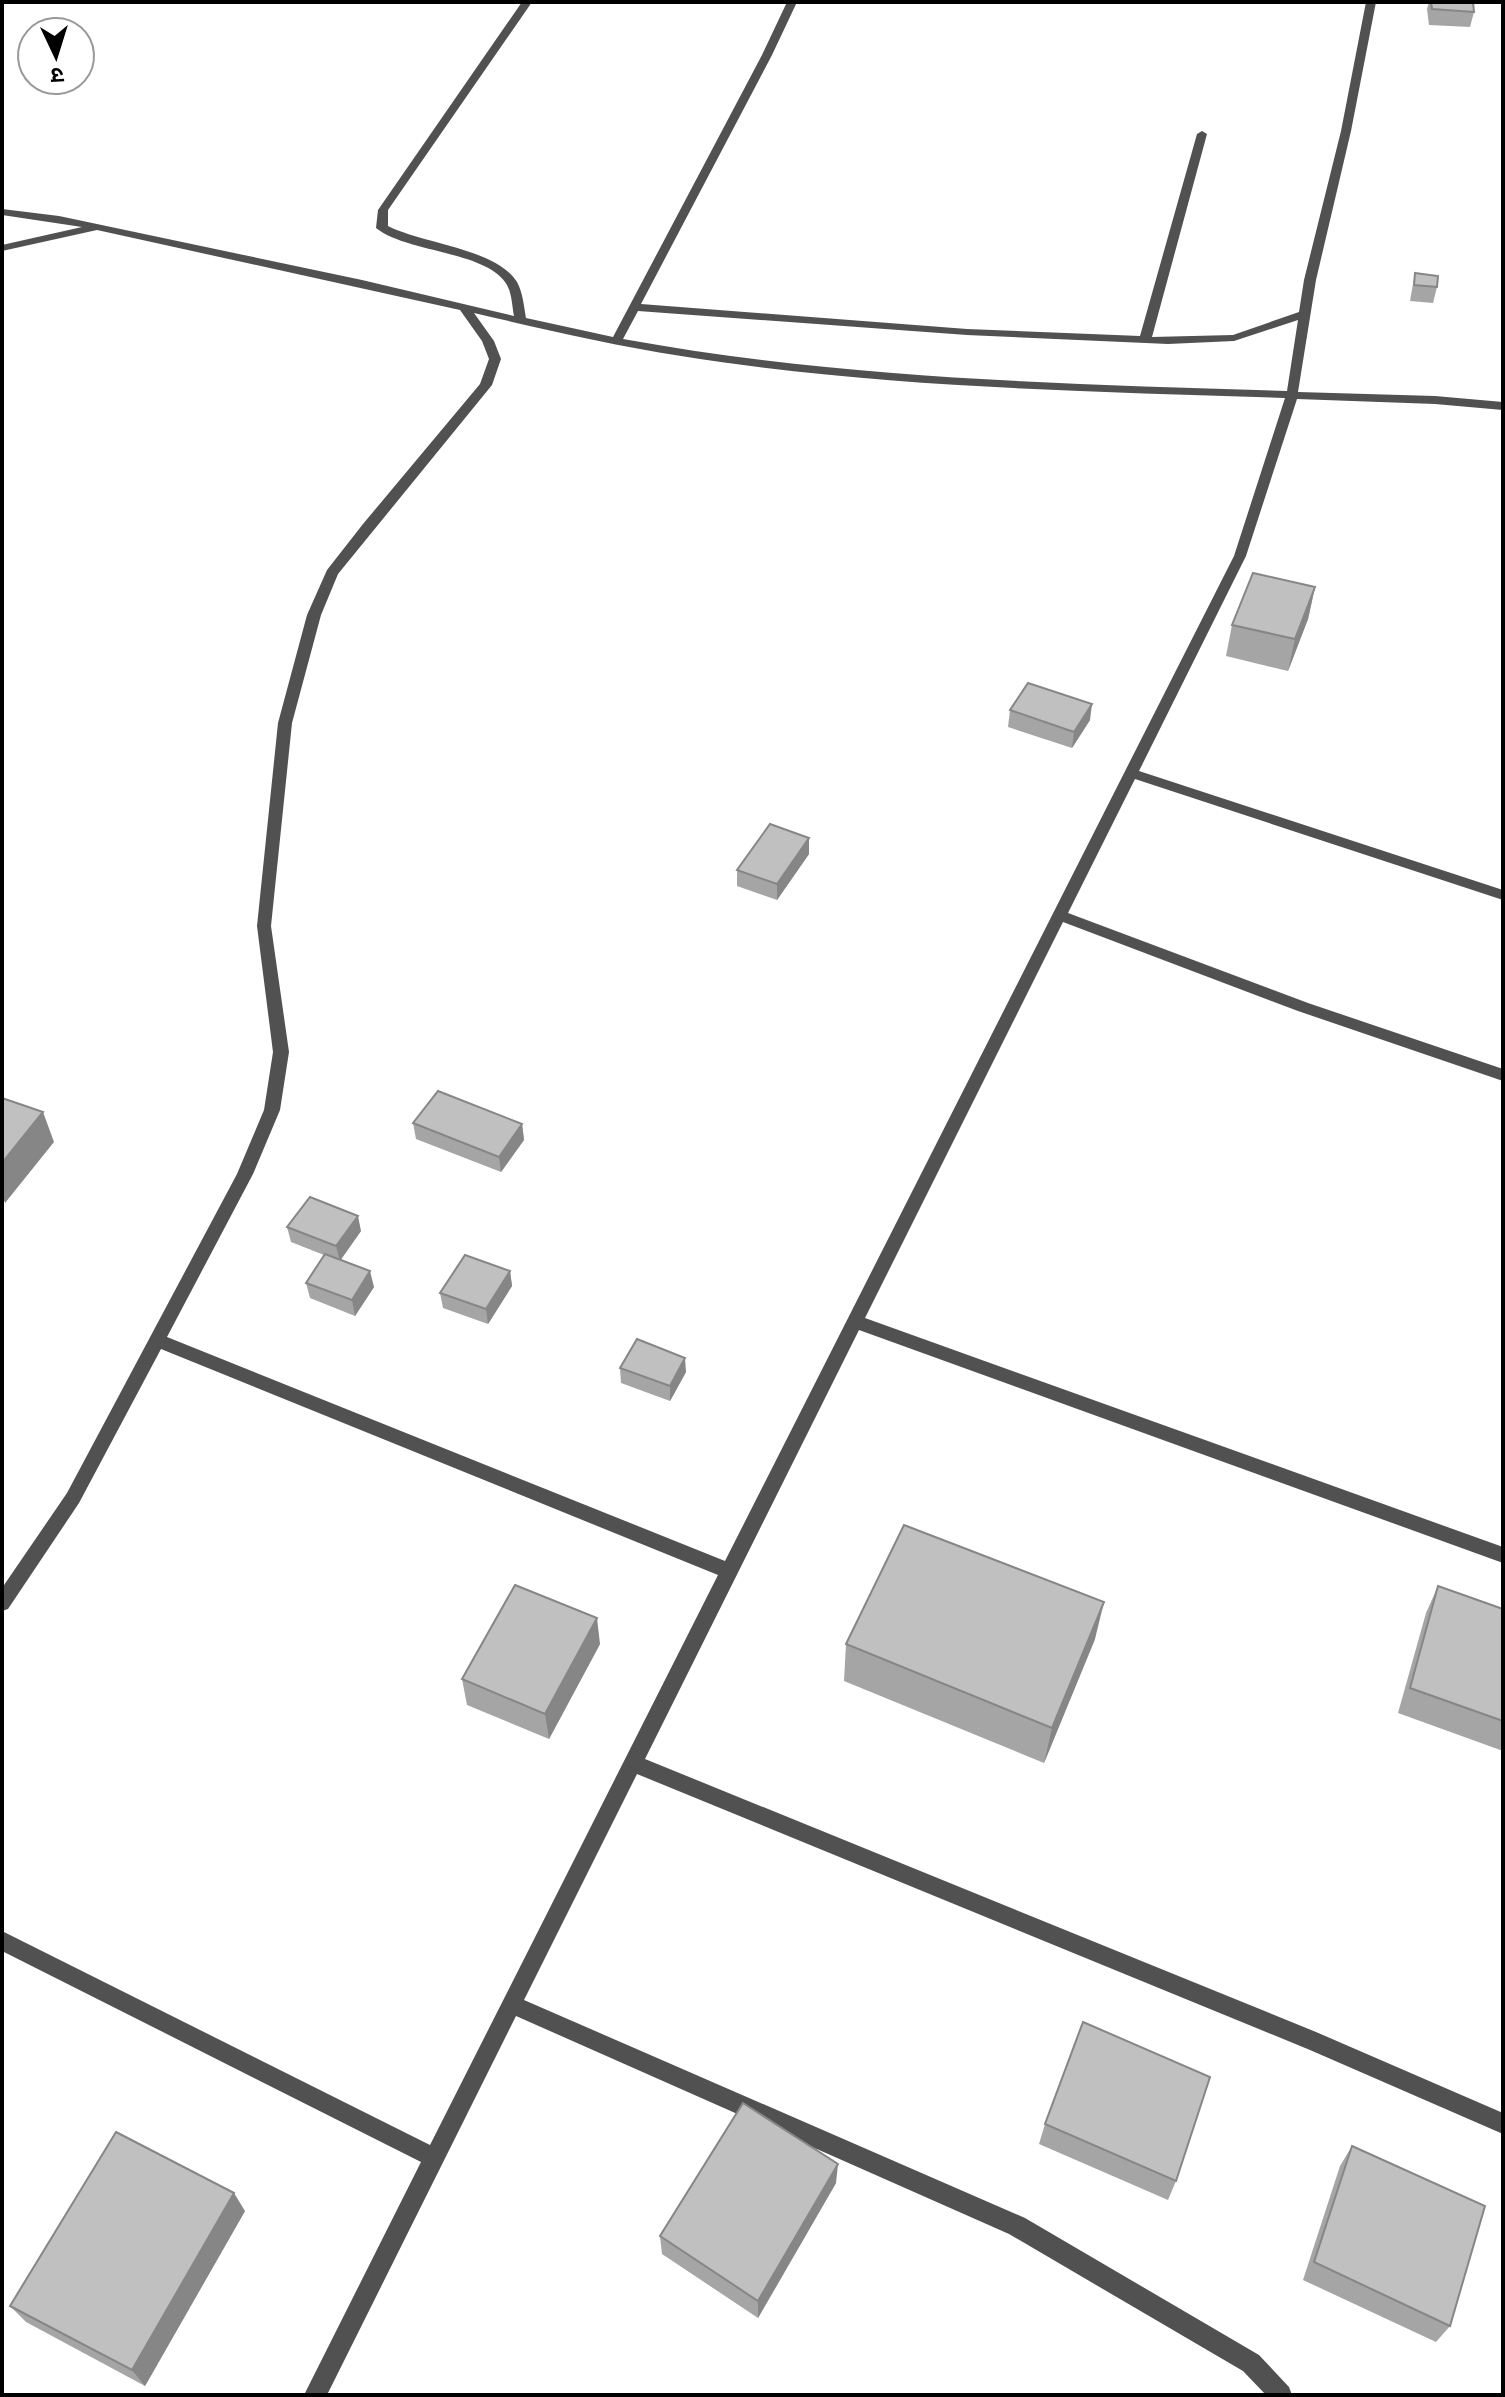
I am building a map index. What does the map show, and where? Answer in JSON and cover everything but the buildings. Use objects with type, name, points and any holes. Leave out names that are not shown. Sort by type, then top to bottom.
[{"type":"street","points":[[521,321],[513,285],[502,269],[484,261],[400,239],[382,228],[383,210],[527,2]]},
{"type":"street","points":[[616,341],[792,2]]},
{"type":"street","points":[[315,2395],[1240,556],[1292,395],[1305,314],[1371,2]]},
{"type":"street","points":[[1145,340],[1202,134]]},
{"type":"street","points":[[2,212],[99,227],[521,321],[682,353],[826,371],[1005,385],[1435,400],[1503,406]]},
{"type":"street","points":[[2,248],[99,227]]},
{"type":"street","points":[[2,1603],[73,1498],[245,1174],[272,1110],[281,1052],[264,926],[285,723],[314,615],[332,573],[486,385],[495,359],[488,341],[464,307]]},
{"type":"street","points":[[633,307],[967,332],[1145,340],[1234,338],[1305,314]]},
{"type":"street","points":[[1131,773],[1503,895]]},
{"type":"street","points":[[1059,915],[1303,1007],[1503,1075]]},
{"type":"street","points":[[854,1321],[1503,1555]]},
{"type":"street","points":[[157,1340],[729,1571]]},
{"type":"street","points":[[632,1763],[1316,2042],[1503,2124]]},
{"type":"street","points":[[2,1941],[434,2158]]},
{"type":"street","points":[[511,2004],[1017,2226],[1251,2363],[1281,2395]]}]
